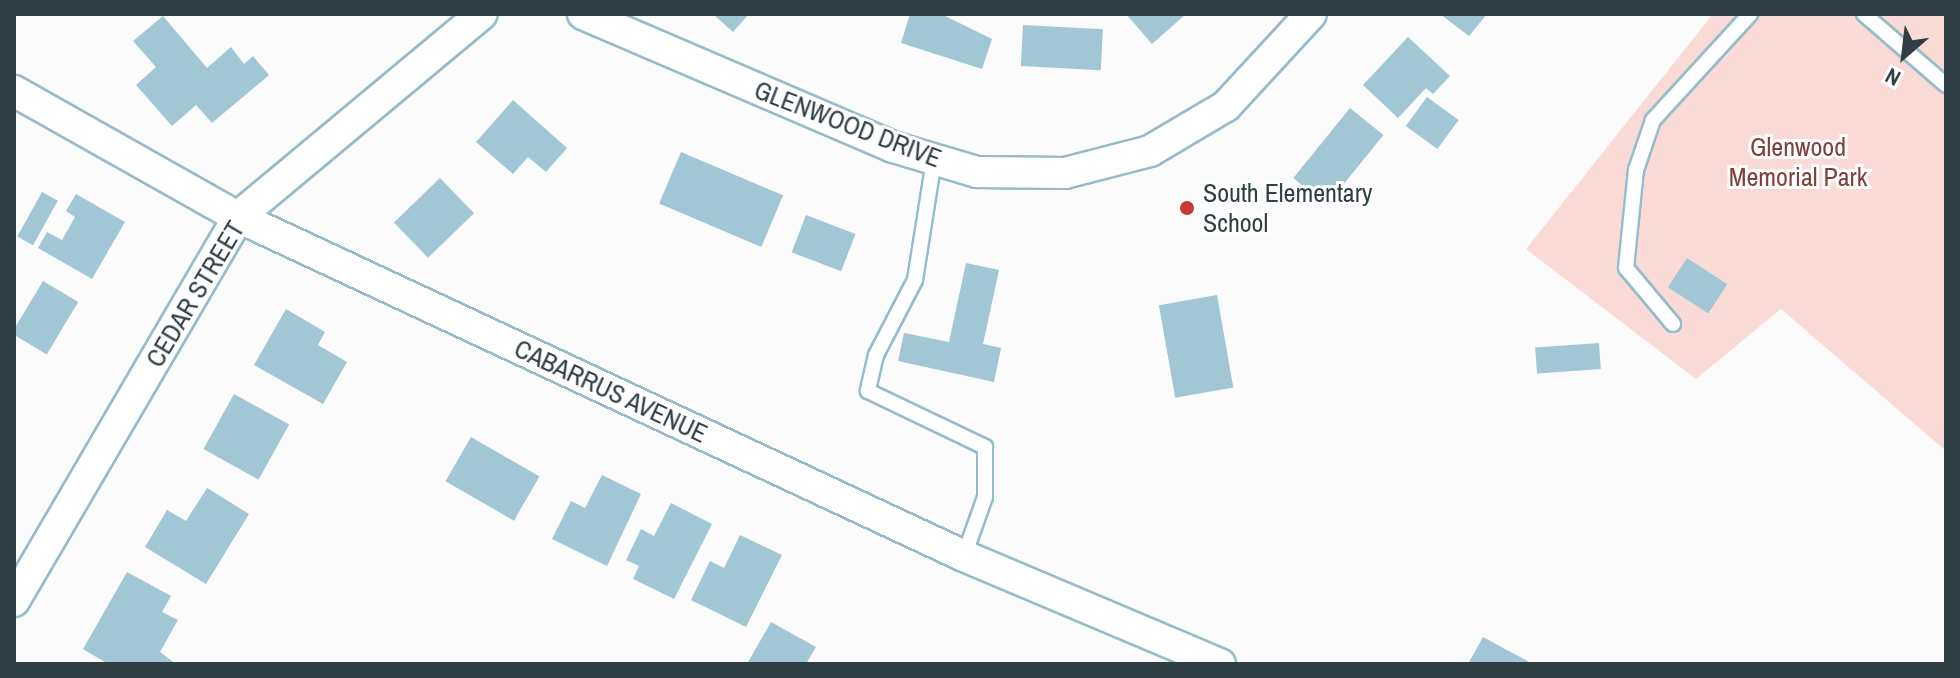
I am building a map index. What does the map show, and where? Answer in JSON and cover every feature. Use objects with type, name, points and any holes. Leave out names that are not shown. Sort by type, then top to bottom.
[{"type":"street","name":"CEDAR STREET","points":[[14,601],[238,217],[482,14]]},
{"type":"street","name":"GLENWOOD DRIVE","points":[[583,14],[934,160],[977,172],[1065,173],[1150,151],[1226,106],[1311,14]]},
{"type":"street","name":"CABARRUS AVENUE","points":[[14,91],[238,217],[964,556],[1210,662]]},
{"type":"lane","points":[[1673,324],[1626,268],[1636,170],[1653,120],[1750,14]]},
{"type":"lane","points":[[1864,14],[1946,85]]},
{"type":"lane","points":[[934,160],[915,280],[876,355],[868,391],[985,447],[985,497],[964,556]]},
{"type":"green space","name":"Glenwood Memorial Park","points":[[1713,14],[1946,14],[1946,451],[1781,309],[1696,379],[1526,249]]},
{"type":"building","points":[[713,14],[749,14],[733,32]]},
{"type":"building","points":[[910,14],[941,14],[992,39],[982,69],[901,43]]},
{"type":"building","points":[[1126,14],[1186,14],[1152,44]]},
{"type":"building","points":[[1440,14],[1487,14],[1469,36]]},
{"type":"building","points":[[163,16],[207,68],[231,47],[244,64],[253,56],[269,75],[212,123],[196,105],[172,126],[136,85],[156,67],[133,41]]},
{"type":"building","points":[[1023,25],[1103,29],[1101,70],[1021,66]]},
{"type":"building","points":[[1408,37],[1450,76],[1433,94],[1426,88],[1398,118],[1363,85]]},
{"type":"building","points":[[1427,97],[1459,120],[1437,149],[1406,126]]},
{"type":"building","points":[[513,100],[567,148],[546,172],[528,157],[513,174],[476,142]]},
{"type":"building","points":[[1350,108],[1383,135],[1327,205],[1293,178]]},
{"type":"building","points":[[681,152],[783,195],[761,247],[659,204]]},
{"type":"building","points":[[440,178],[474,213],[428,258],[394,222]]},
{"type":"building","points":[[42,192],[58,201],[33,245],[17,237]]},
{"type":"building","points":[[76,194],[125,222],[92,279],[38,248],[47,232],[62,240],[75,217],[66,211]]},
{"type":"building","points":[[806,215],[855,234],[841,271],[792,252]]},
{"type":"building","points":[[1687,258],[1727,284],[1708,313],[1668,287]]},
{"type":"building","points":[[966,263],[999,270],[983,344],[1001,348],[994,382],[898,361],[904,333],[949,342]]},
{"type":"building","points":[[43,281],[78,302],[47,354],[14,335],[14,329]]},
{"type":"building","points":[[1217,295],[1233,388],[1175,398],[1159,305]]},
{"type":"building","points":[[286,309],[325,332],[318,345],[347,362],[323,404],[254,365]]},
{"type":"building","points":[[1599,343],[1601,369],[1537,373],[1535,347]]},
{"type":"building","points":[[234,394],[289,425],[259,480],[203,449]]},
{"type":"building","points":[[471,437],[539,476],[514,521],[446,481]]},
{"type":"building","points":[[602,475],[641,494],[607,566],[552,539],[571,501],[585,508]]},
{"type":"building","points":[[207,488],[249,514],[206,584],[145,547],[167,510],[186,521]]},
{"type":"building","points":[[671,503],[712,524],[674,599],[633,579],[639,566],[626,560],[641,529],[654,536]]},
{"type":"building","points":[[740,535],[782,555],[746,627],[691,600],[710,561],[724,568]]},
{"type":"building","points":[[127,572],[171,596],[162,612],[178,620],[160,652],[176,664],[108,664],[83,649]]},
{"type":"building","points":[[771,622],[816,647],[806,664],[747,664]]},
{"type":"building","points":[[1483,637],[1533,664],[1468,664]]},
{"type":"place","name":"South Elementary School","points":[[1187,208]]}]
